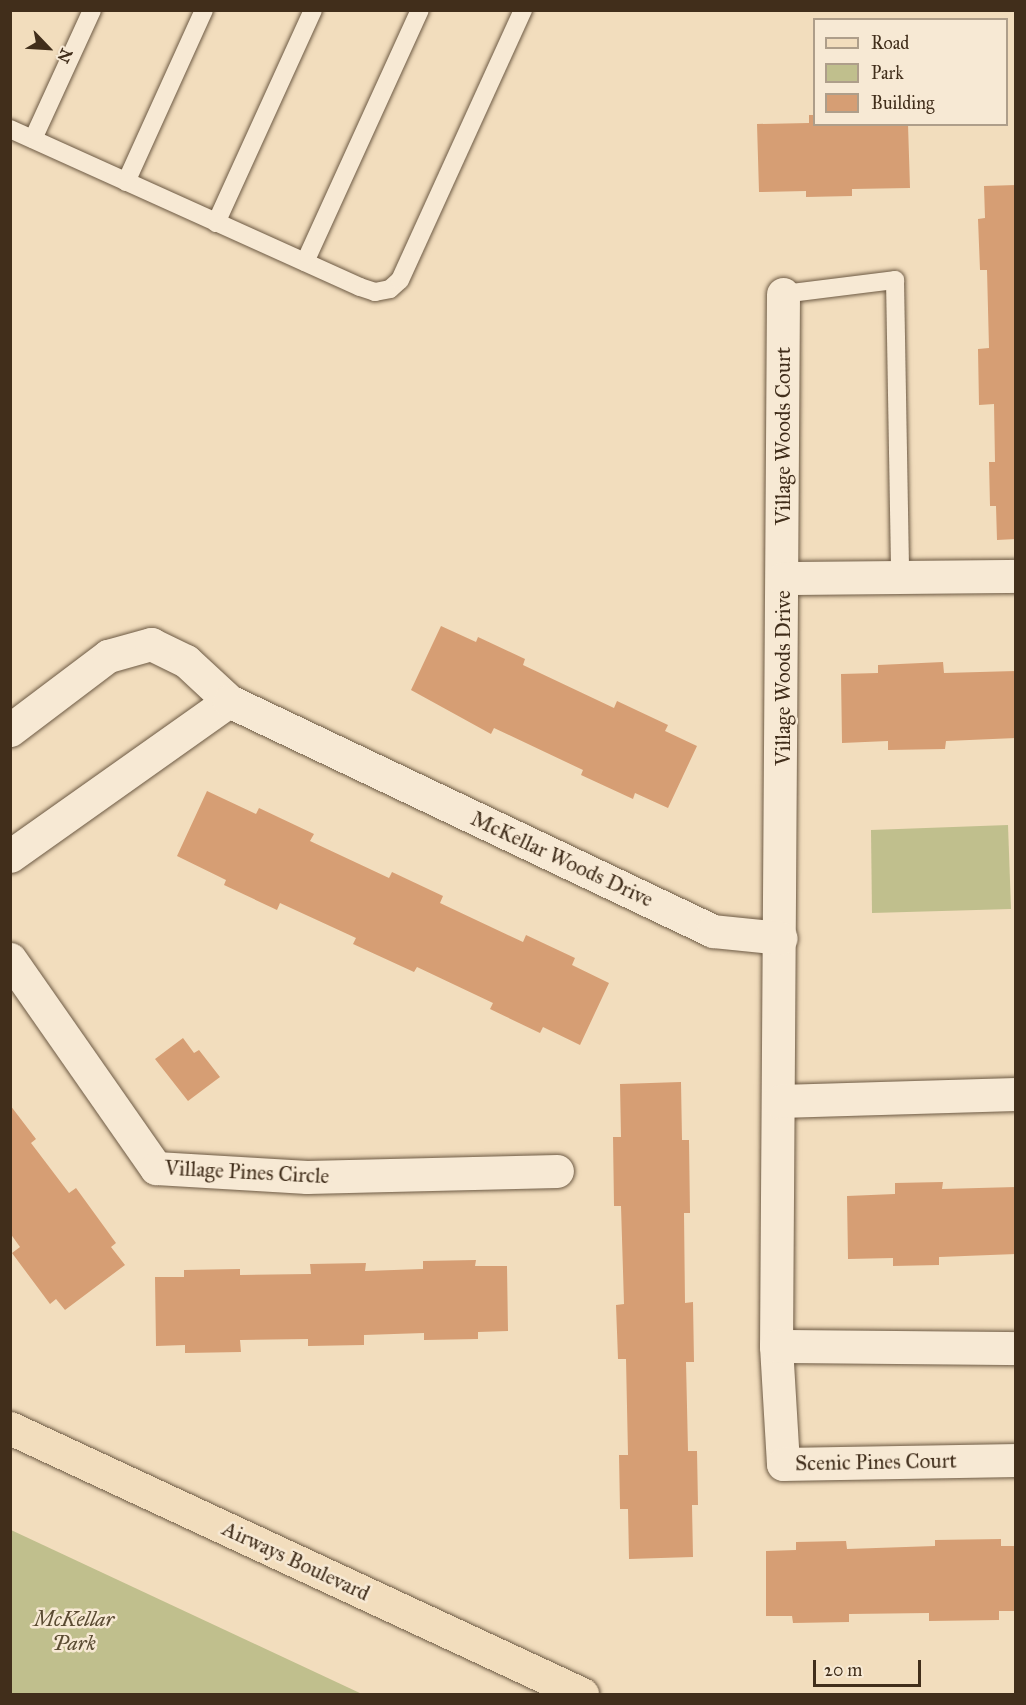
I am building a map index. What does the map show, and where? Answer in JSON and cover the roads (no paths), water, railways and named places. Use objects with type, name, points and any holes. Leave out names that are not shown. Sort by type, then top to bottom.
[{"type":"main road","name":"Airways Boulevard","points":[[10,1428],[582,1695]]},
{"type":"street","name":"Village Woods Court","points":[[783,294],[783,578]]},
{"type":"street","name":"Village Woods Drive","points":[[781,938],[783,578],[900,575],[1016,576]]},
{"type":"street","name":"McKellar Woods Drive","points":[[10,730],[108,656],[151,644],[186,661],[229,701],[713,931],[781,938]]},
{"type":"street","points":[[10,856],[229,701]]},
{"type":"street","points":[[781,938],[779,1101],[1016,1094]]},
{"type":"street","name":"Village Pines Circle","points":[[10,959],[156,1168],[308,1177],[557,1171]]},
{"type":"street","name":"Scenic Pines Court","points":[[779,1101],[776,1346],[783,1464],[1016,1460]]},
{"type":"street","points":[[776,1346],[1016,1348]]},
{"type":"lane","points":[[33,139],[92,10]]},
{"type":"lane","points":[[126,182],[204,10]]},
{"type":"lane","points":[[216,223],[313,10]]},
{"type":"lane","points":[[304,262],[420,10]]},
{"type":"lane","points":[[10,129],[216,223],[375,292],[390,289],[400,280],[523,10]]},
{"type":"lane","points":[[783,294],[895,280],[900,575]]},
{"type":"park label","name":"McKellar Park","points":[[74,1631]]}]
